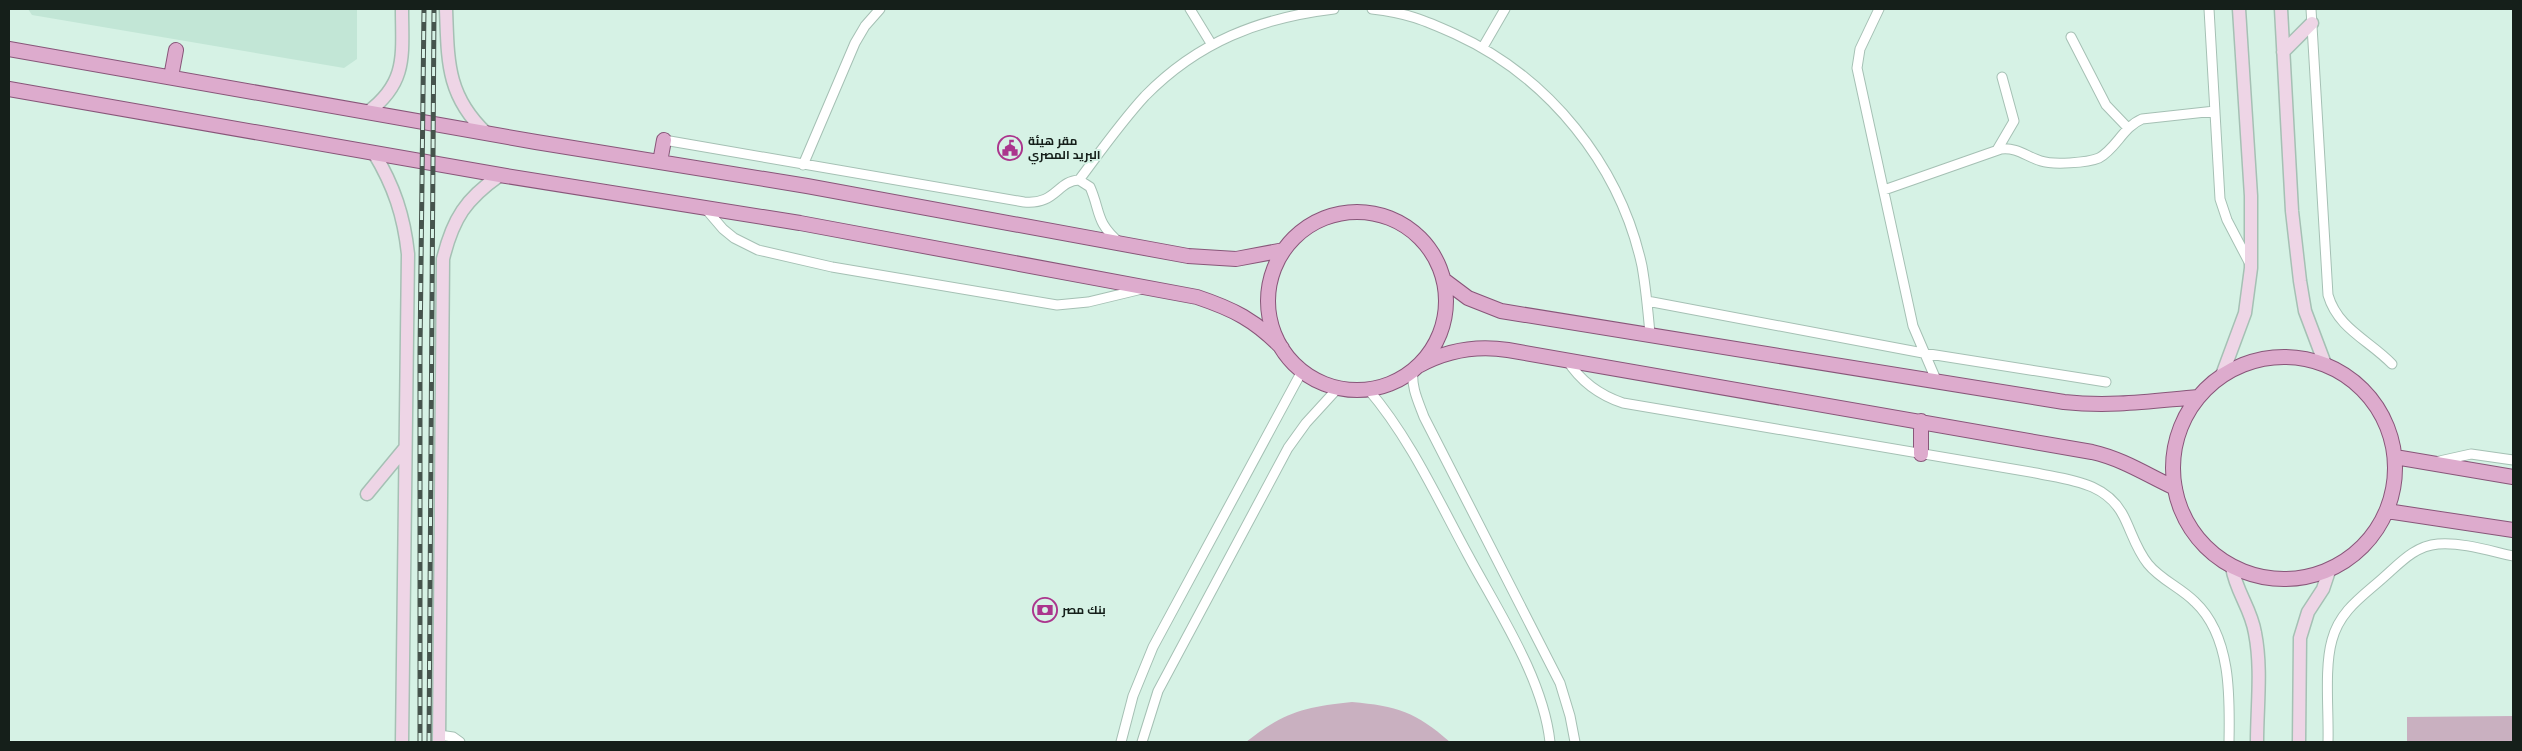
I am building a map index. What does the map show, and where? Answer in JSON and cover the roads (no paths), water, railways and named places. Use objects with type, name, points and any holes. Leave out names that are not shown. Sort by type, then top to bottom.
[{"type":"main road","points":[[9,49],[1212,258],[1244,258],[1284,250]]},
{"type":"main road","points":[[171,77],[176,50]]},
{"type":"main road","points":[[9,89],[500,175],[800,223],[1197,297],[1244,316],[1264,330],[1302,370],[1319,381],[1338,388],[1368,389],[1384,386],[1445,353],[1472,348],[1496,348],[2112,456],[2175,488]]},
{"type":"main road","points":[[660,162],[664,140]]},
{"type":"main road","points":[[1282,348],[1272,325],[1268,299],[1273,274],[1284,250],[1301,231],[1323,218],[1348,212],[1374,213],[1398,221],[1419,236],[1435,256],[1444,280],[1446,304],[1442,326],[1433,348],[1416,368]]},
{"type":"main road","points":[[1444,280],[1468,298],[1490,308],[1936,382],[2096,405],[2128,405],[2198,397]]},
{"type":"main road","points":[[2283,356],[2304,358],[2325,364],[2346,376],[2365,392],[2380,411],[2395,457],[2394,485],[2387,511],[2377,530],[2364,546],[2347,560],[2329,571],[2289,580],[2270,579],[2232,568],[2205,547],[2186,520],[2175,488],[2173,464],[2176,440],[2185,417],[2198,397],[2222,375],[2241,365],[2283,356]]},
{"type":"main road","points":[[1921,421],[1921,454]]},
{"type":"main road","points":[[2395,457],[2434,462],[2513,477]]},
{"type":"main road","points":[[2387,511],[2513,530]]},
{"type":"street","points":[[368,112],[386,98],[399,77],[402,65],[402,9]]},
{"type":"street","points":[[446,9],[448,67],[452,82],[465,110],[486,133]]},
{"type":"street","points":[[803,164],[855,43],[864,26],[880,9]]},
{"type":"street","points":[[1190,9],[1212,45]]},
{"type":"street","points":[[664,140],[1030,202],[1048,199],[1070,182],[1079,180],[1144,97],[1167,76],[1212,45],[1245,29],[1274,19],[1334,9]]},
{"type":"street","points":[[1372,9],[1414,12],[1483,47],[1511,66],[1556,106],[1584,140],[1603,169],[1619,200],[1632,232],[1641,265],[1650,334]]},
{"type":"street","points":[[1483,47],[1506,9]]},
{"type":"street","points":[[1879,9],[1862,43],[1857,62],[1913,326],[1936,382]]},
{"type":"street","points":[[2209,9],[2222,206],[2251,268]]},
{"type":"street","points":[[2222,375],[2245,313],[2251,268],[2251,196],[2240,9]]},
{"type":"street","points":[[2281,9],[2292,211],[2300,281],[2305,311],[2325,364]]},
{"type":"street","points":[[2311,9],[2328,295],[2334,312],[2343,324],[2392,364]]},
{"type":"street","points":[[2283,52],[2312,23]]},
{"type":"street","points":[[2071,37],[2106,105],[2128,128]]},
{"type":"street","points":[[1997,150],[2014,119],[2002,76]]},
{"type":"street","points":[[1884,190],[1997,150],[2014,149],[2046,163],[2094,159],[2104,154],[2137,121],[2147,118],[2215,111]]},
{"type":"street","points":[[374,153],[388,176],[399,201],[406,227],[408,254],[402,742]]},
{"type":"street","points":[[460,742],[453,737],[439,739],[443,258],[449,233],[461,210],[478,190],[500,175]]},
{"type":"street","points":[[1079,180],[1090,187],[1100,218],[1109,232],[1120,243]]},
{"type":"street","points":[[705,208],[723,229],[745,245],[758,250],[832,267],[1057,305],[1088,302],[1146,288]]},
{"type":"street","points":[[1647,302],[1923,353],[2106,382]]},
{"type":"street","points":[[1567,360],[1578,375],[1592,388],[1624,403],[2083,482],[2098,489],[2111,499],[2121,512],[2142,557],[2159,576],[2195,602],[2215,629],[2224,662],[2229,742]]},
{"type":"street","points":[[1416,368],[1412,379],[1415,394],[1424,417],[1560,684],[1575,742]]},
{"type":"street","points":[[1121,742],[1125,722],[1142,671],[1173,607],[1302,370]]},
{"type":"street","points":[[1142,742],[1158,690],[1288,448],[1306,422],[1338,388]]},
{"type":"street","points":[[1368,389],[1402,432],[1518,649],[1543,710],[1550,742]]},
{"type":"street","points":[[367,494],[405,448]]},
{"type":"street","points":[[2434,462],[2471,454],[2513,460]]},
{"type":"street","points":[[2328,742],[2329,663],[2332,639],[2341,618],[2356,600],[2408,555],[2430,545],[2454,544],[2513,556]]},
{"type":"street","points":[[2232,568],[2235,586],[2248,608],[2255,632],[2257,742]]},
{"type":"street","points":[[2299,742],[2300,638],[2308,612],[2323,589],[2329,571]]},
{"type":"street","points":[[1115,742],[1125,722]]},
{"type":"railway","points":[[420,742],[420,352],[424,9]]},
{"type":"railway","points":[[429,742],[434,9]]},
{"type":"place","name":"مقر هيئة البريد المصري","points":[[1010,148]]},
{"type":"place","name":"بنك مصر","points":[[1045,610]]}]
